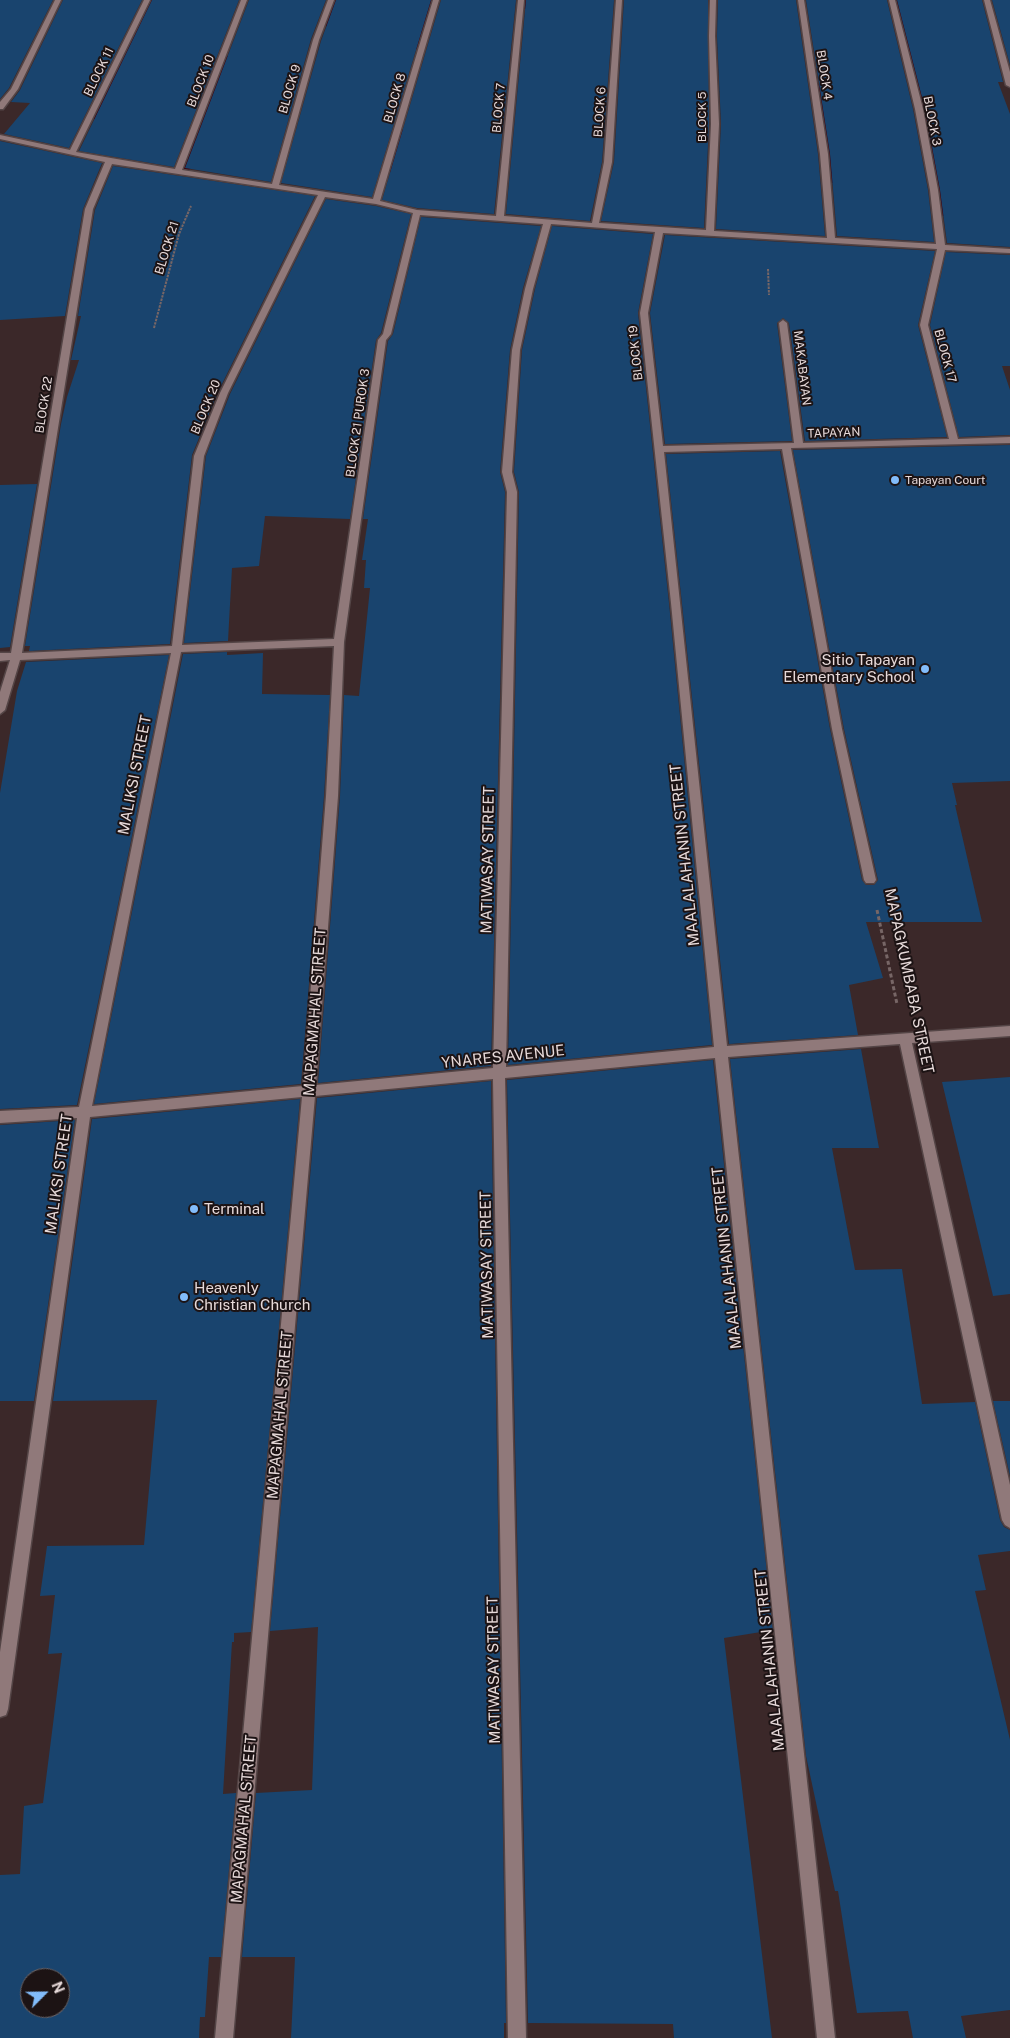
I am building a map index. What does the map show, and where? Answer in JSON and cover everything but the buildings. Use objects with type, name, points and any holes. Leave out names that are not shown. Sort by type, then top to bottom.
[{"type":"street","points":[[0,108],[14,89],[58,0]]},
{"type":"street","name":"BLOCK 11","points":[[72,153],[146,0]]},
{"type":"street","name":"BLOCK 10","points":[[178,171],[244,0]]},
{"type":"street","name":"BLOCK 9","points":[[275,186],[316,40],[331,0]]},
{"type":"street","name":"BLOCK 8","points":[[376,202],[436,0]]},
{"type":"street","name":"BLOCK 7","points":[[500,218],[521,0]]},
{"type":"street","name":"BLOCK 6","points":[[594,225],[608,162],[619,0]]},
{"type":"street","name":"BLOCK 5","points":[[710,233],[715,124],[712,36],[713,0]]},
{"type":"street","name":"BLOCK 4","points":[[801,0],[824,154],[831,239]]},
{"type":"street","name":"BLOCK 3","points":[[892,0],[919,109],[934,190],[941,248]]},
{"type":"street","points":[[987,0],[1010,85]]},
{"type":"street","points":[[0,137],[109,161],[376,202],[417,212],[659,230],[1010,251]]},
{"type":"street","name":"BLOCK 22","points":[[0,710],[16,656],[88,209],[109,161]]},
{"type":"street","name":"BLOCK 20","points":[[177,648],[199,456],[224,394],[322,195]]},
{"type":"street","name":"BLOCK 21 PUROK 3","points":[[339,642],[382,340],[386,334],[417,212]]},
{"type":"street","name":"MATIWASAY STREET","points":[[517,2038],[499,1074],[512,492],[507,472],[516,350],[529,289],[548,222]]},
{"type":"street","name":"BLOCK 19","points":[[659,230],[644,313],[661,474]]},
{"type":"street","name":"BLOCK 17","points":[[941,248],[924,326],[954,441]]},
{"type":"street","name":"MAKABAYAN","points":[[784,323],[799,446]]},
{"type":"street","name":"TAPAYAN","points":[[659,449],[1010,440]]},
{"type":"street","name":"MAPAGKUMBABA STREET","points":[[786,447],[837,729],[870,880]]},
{"type":"street","name":"MAALALAHANIN STREET","points":[[661,474],[826,2038]]},
{"type":"street","points":[[0,657],[339,642]]},
{"type":"street","name":"MAPAGMAHAL STREET","points":[[224,2038],[309,1092],[332,796],[339,642]]},
{"type":"street","name":"MALIKSI STREET","points":[[0,1709],[84,1112],[177,648]]},
{"type":"street","name":"YNARES AVENUE","points":[[0,1118],[309,1092],[721,1052],[1010,1031]]},
{"type":"street","name":"MAPAGKUMBABA STREET","points":[[905,1040],[1010,1520]]},
{"type":"path","name":"BLOCK 21","points":[[154,328],[178,234],[206,176]]},
{"type":"path","name":"MAPAGKUMBABA STREET","points":[[870,880],[905,1040]]},
{"type":"waterway","points":[[97,117],[149,0]]},
{"type":"waterway","points":[[327,24],[335,0]]},
{"type":"waterway","points":[[418,47],[430,0]]},
{"type":"waterway","points":[[525,7],[526,0]]},
{"type":"waterway","points":[[896,0],[910,58],[924,102],[943,213]]},
{"type":"waterway","points":[[187,168],[224,57]]},
{"type":"waterway","points":[[820,86],[832,180]]},
{"type":"waterway","points":[[389,171],[400,131]]},
{"type":"place","name":"Tapayan Court","points":[[895,480]]},
{"type":"place","name":"Sitio Tapayan Elementary School","points":[[925,669]]},
{"type":"place","name":"Terminal","points":[[194,1209]]},
{"type":"place","name":"Heavenly Christian Church","points":[[184,1297]]}]
